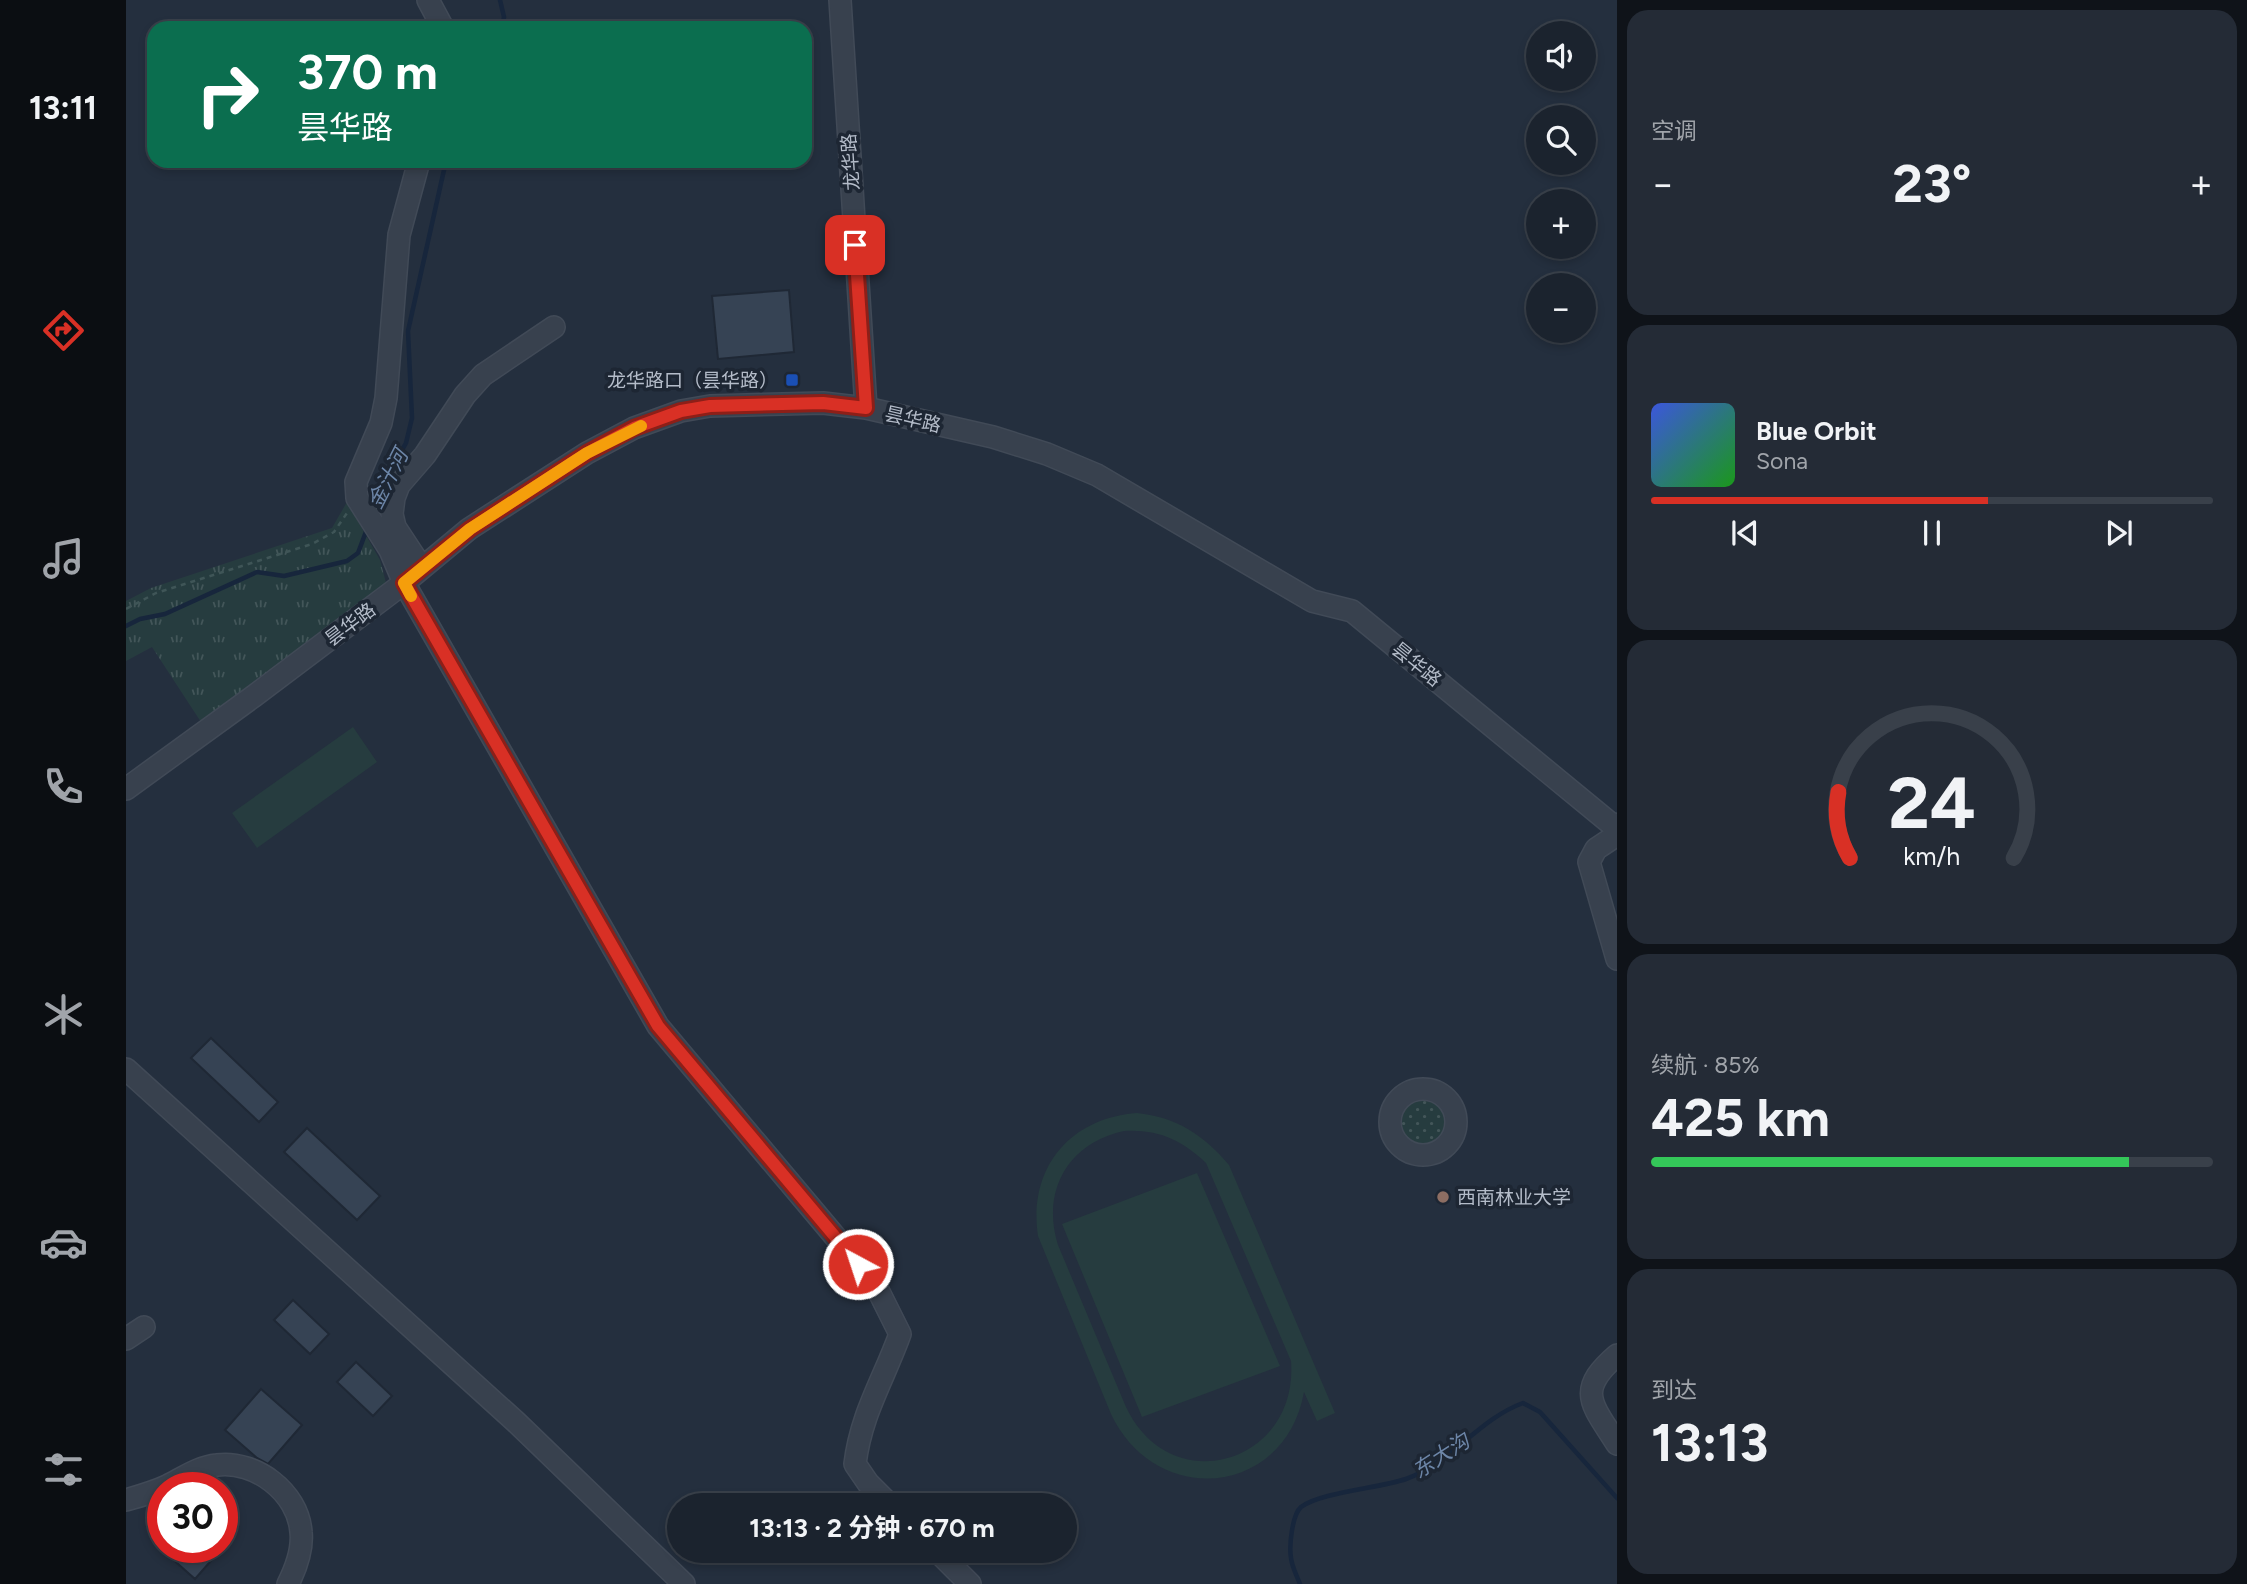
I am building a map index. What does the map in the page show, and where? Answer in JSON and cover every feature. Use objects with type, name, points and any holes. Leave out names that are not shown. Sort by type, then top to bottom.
[{"type":"street","points":[[428,0],[439,21]]},
{"type":"street","name":"龙华路","points":[[840,0],[866,408]]},
{"type":"street","points":[[417,168],[399,235],[386,398],[381,423],[356,482],[357,498],[390,550],[404,583],[658,1026],[875,1284],[900,1334],[862,1427],[855,1464],[879,1493]]},
{"type":"street","points":[[422,568],[395,527],[392,514],[399,485],[425,455],[465,395],[483,375],[554,327]]},
{"type":"street","name":"昙华路","points":[[126,789],[404,583],[470,529],[587,453],[634,428],[681,411],[710,406],[823,403],[866,408],[993,438],[1047,454],[1097,475],[1312,601],[1352,611],[1610,823],[1617,825]]},
{"type":"street","points":[[1617,835],[1595,849],[1590,862],[1617,959]]},
{"type":"street","points":[[126,1069],[516,1422],[684,1584]]},
{"type":"street","points":[[1617,1355],[1597,1373],[1590,1387],[1590,1394],[1617,1444]]},
{"type":"street","points":[[126,1500],[158,1490],[203,1467],[220,1464],[238,1466],[263,1475],[274,1482],[298,1516],[301,1531],[299,1558],[288,1584]]},
{"type":"street","points":[[949,1563],[970,1584]]},
{"type":"path","points":[[126,609],[156,593],[312,544],[334,533],[357,498]]},
{"type":"green space","points":[[347,502],[380,560],[386,583],[201,722],[152,647],[126,661],[126,601],[151,588],[332,528]]},
{"type":"green space","points":[[353,727],[377,762],[257,848],[232,813]]},
{"type":"green space","points":[[1423,1096],[1440,1104],[1448,1121],[1440,1138],[1423,1146],[1406,1138],[1398,1121],[1406,1104]]},
{"type":"green space","points":[[1137,1113],[1177,1123],[1199,1136],[1229,1165],[1335,1413],[1317,1421],[1304,1392],[1292,1427],[1272,1453],[1246,1470],[1217,1478],[1187,1476],[1157,1465],[1131,1445],[1111,1414],[1038,1236],[1040,1189],[1047,1169],[1058,1151],[1073,1136],[1091,1125],[1113,1117]],"holes":[[[1124,1131],[1159,1134],[1178,1142],[1206,1163],[1291,1361],[1288,1396],[1275,1425],[1254,1445],[1228,1458],[1200,1461],[1172,1454],[1146,1436],[1126,1407],[1058,1245],[1053,1206],[1064,1172],[1074,1158],[1088,1146],[1104,1137]]]},
{"type":"green space","points":[[1197,1173],[1280,1366],[1142,1417],[1062,1224]]},
{"type":"building","points":[[789,290],[794,352],[718,359],[712,296]]},
{"type":"building","points":[[211,1038],[278,1102],[259,1122],[191,1058]]},
{"type":"building","points":[[307,1128],[380,1196],[357,1220],[284,1152]]},
{"type":"building","points":[[293,1300],[329,1334],[310,1354],[274,1320]]},
{"type":"building","points":[[356,1362],[392,1396],[373,1416],[337,1382]]},
{"type":"building","points":[[261,1389],[302,1425],[268,1464],[257,1458],[225,1430]]},
{"type":"building","points":[[177,1563],[209,1563],[195,1579]]},
{"type":"waterway","name":"金汁河","points":[[500,0],[503,21]]},
{"type":"waterway","name":"金汁河","points":[[372,507],[406,443],[412,418],[408,331],[444,168]]},
{"type":"waterway","name":"金汁河","points":[[126,626],[140,619],[165,614],[257,572],[284,576],[347,561],[358,553],[367,529]]},
{"type":"waterway","name":"东大沟","points":[[1300,1584],[1290,1546],[1293,1523],[1301,1507],[1322,1498],[1395,1482],[1422,1472],[1492,1419],[1523,1403],[1540,1412],[1617,1498]]},
{"type":"slow traffic","points":[[411,596],[404,583],[470,529],[587,453],[641,426]]},
{"type":"place","name":"龙华路口（昙华路）","points":[[792,380]]},
{"type":"place","name":"西南林业大学","points":[[1443,1197]]},
{"type":"route","points":[[855,245],[866,408],[823,403],[710,406],[681,411],[634,428],[587,453],[470,529],[404,583],[658,1026],[858,1264]]}]
